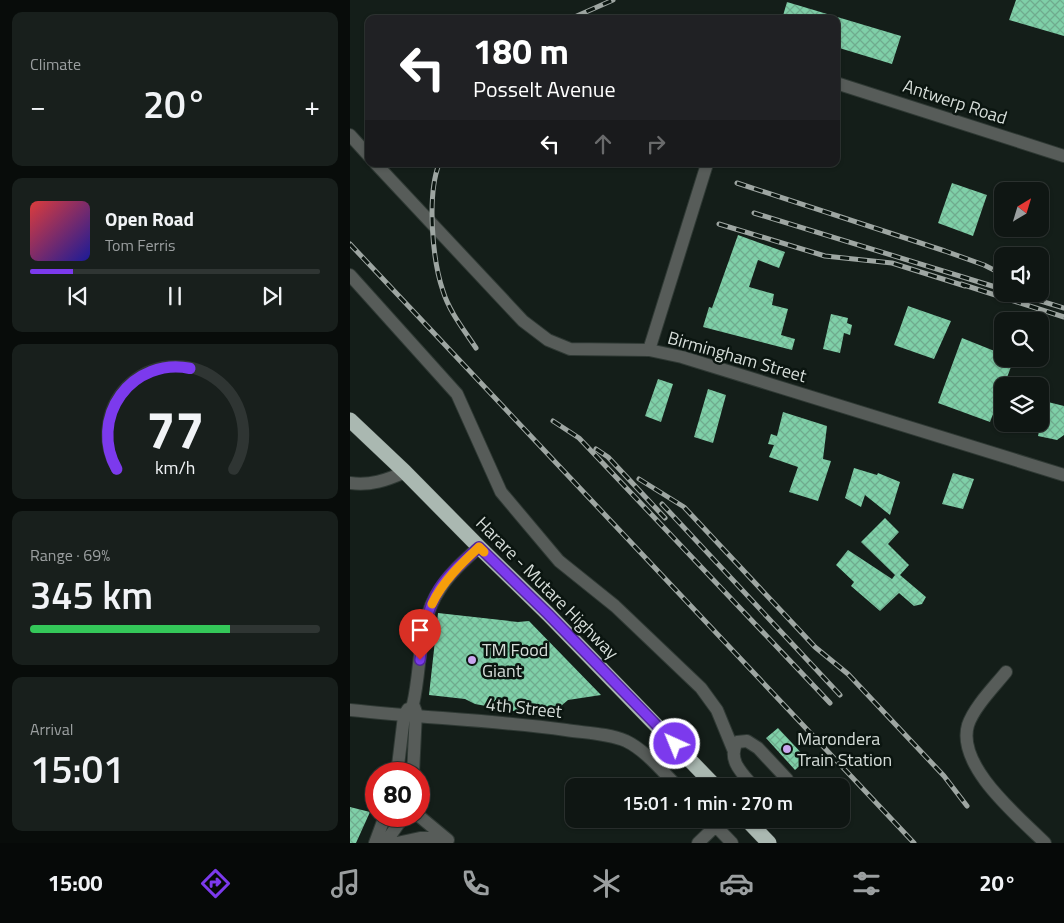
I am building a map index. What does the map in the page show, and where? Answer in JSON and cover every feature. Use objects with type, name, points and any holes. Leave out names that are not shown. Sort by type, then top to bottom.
[{"type":"highway","name":"Harare - Mutare Highway","points":[[350,420],[568,634],[707,778]]},
{"type":"highway","points":[[755,828],[769,843]]},
{"type":"street","name":"Antwerp Road","points":[[840,84],[1064,156]]},
{"type":"street","points":[[350,135],[365,152]]},
{"type":"street","name":"Birmingham Street","points":[[379,167],[522,321],[548,340],[570,349],[649,350],[682,357],[1064,474]]},
{"type":"street","points":[[649,350],[706,167]]},
{"type":"street","points":[[350,275],[457,394],[501,492],[559,561],[615,606],[701,688],[717,710],[733,749],[734,760],[747,778]]},
{"type":"street","points":[[350,483],[362,485],[385,481],[405,472]]},
{"type":"street","points":[[412,762],[410,717],[406,711],[413,704],[423,632],[439,589],[452,573],[479,547]]},
{"type":"street","points":[[1006,672],[976,710],[968,725],[966,742],[976,768],[996,793],[1045,843]]},
{"type":"street","name":"4th Street","points":[[350,710],[410,717],[531,725],[607,736],[626,741],[646,756],[669,778]]},
{"type":"street","points":[[401,762],[410,717]]},
{"type":"street","points":[[733,749],[737,742],[747,741],[758,748],[786,778]]},
{"type":"street","points":[[430,825],[448,840]]},
{"type":"street","points":[[375,843],[381,827]]},
{"type":"street","points":[[382,843],[396,827]]},
{"type":"street","points":[[698,843],[710,828]]},
{"type":"street","points":[[721,828],[732,843]]},
{"type":"street","points":[[397,843],[420,838],[448,840]]},
{"type":"building","points":[[1016,0],[1064,0],[1064,36],[1009,20]]},
{"type":"building","points":[[787,2],[831,15],[783,15]]},
{"type":"building","points":[[840,18],[901,36],[892,64],[840,48]]},
{"type":"building","points":[[952,183],[987,195],[973,236],[938,223]]},
{"type":"building","points":[[738,235],[785,252],[779,268],[758,260],[749,287],[774,294],[772,305],[788,309],[781,335],[795,339],[792,350],[703,327],[709,307],[712,308]]},
{"type":"building","points":[[908,306],[951,321],[934,359],[894,345]]},
{"type":"building","points":[[831,314],[848,318],[847,323],[852,325],[850,335],[844,333],[840,353],[823,349]]},
{"type":"building","points":[[962,338],[994,351],[994,367],[1011,367],[1007,377],[994,377],[994,412],[990,422],[938,403]]},
{"type":"building","points":[[658,379],[673,384],[661,422],[645,416]]},
{"type":"building","points":[[708,389],[726,395],[713,443],[694,437]]},
{"type":"building","points":[[1049,402],[1064,406],[1064,435],[1057,440],[1038,436],[1039,432],[1049,432]]},
{"type":"building","points":[[783,412],[827,426],[823,459],[831,461],[818,501],[789,492],[798,467],[769,457],[774,445],[768,444],[771,434],[777,436]]},
{"type":"building","points":[[854,468],[877,475],[878,473],[900,482],[890,515],[865,495],[861,507],[845,498]]},
{"type":"building","points":[[953,473],[974,479],[963,509],[942,504]]},
{"type":"building","points":[[885,518],[899,532],[888,544],[909,565],[900,575],[926,597],[922,604],[914,606],[899,593],[880,611],[851,586],[854,582],[836,565],[848,550],[892,579],[895,575],[861,542]]},
{"type":"building","points":[[438,613],[518,622],[529,621],[601,695],[568,700],[548,717],[475,704],[465,699],[429,695]]},
{"type":"building","name":"Marondera Train Station","points":[[778,728],[807,759],[795,770],[766,738]]},
{"type":"building","points":[[350,807],[365,811],[365,823],[356,843],[350,843]]},
{"type":"railway","points":[[579,15],[613,0]]},
{"type":"railway","points":[[438,167],[433,192],[432,227],[439,278],[449,306],[476,348]]},
{"type":"railway","points":[[737,183],[945,251],[994,270]]},
{"type":"railway","points":[[754,213],[994,287]]},
{"type":"railway","points":[[719,224],[825,256],[892,263],[965,286]]},
{"type":"railway","points":[[350,244],[914,843]]},
{"type":"railway","points":[[961,284],[1064,317]]},
{"type":"railway","points":[[1044,302],[1064,308]]},
{"type":"railway","points":[[553,421],[579,438],[830,703]]},
{"type":"railway","points":[[596,449],[608,457],[665,518]]},
{"type":"railway","points":[[639,479],[684,507],[815,647],[848,674],[944,776],[967,806]]},
{"type":"railway","points":[[662,504],[840,695]]},
{"type":"slow traffic","points":[[432,604],[439,589],[452,573],[479,547],[484,552]]},
{"type":"place","name":"TM Food Giant","points":[[472,660]]},
{"type":"place","name":"Marondera Train Station","points":[[787,749]]},
{"type":"route","points":[[420,660],[423,632],[439,589],[452,573],[479,547],[595,661],[675,744]]}]
